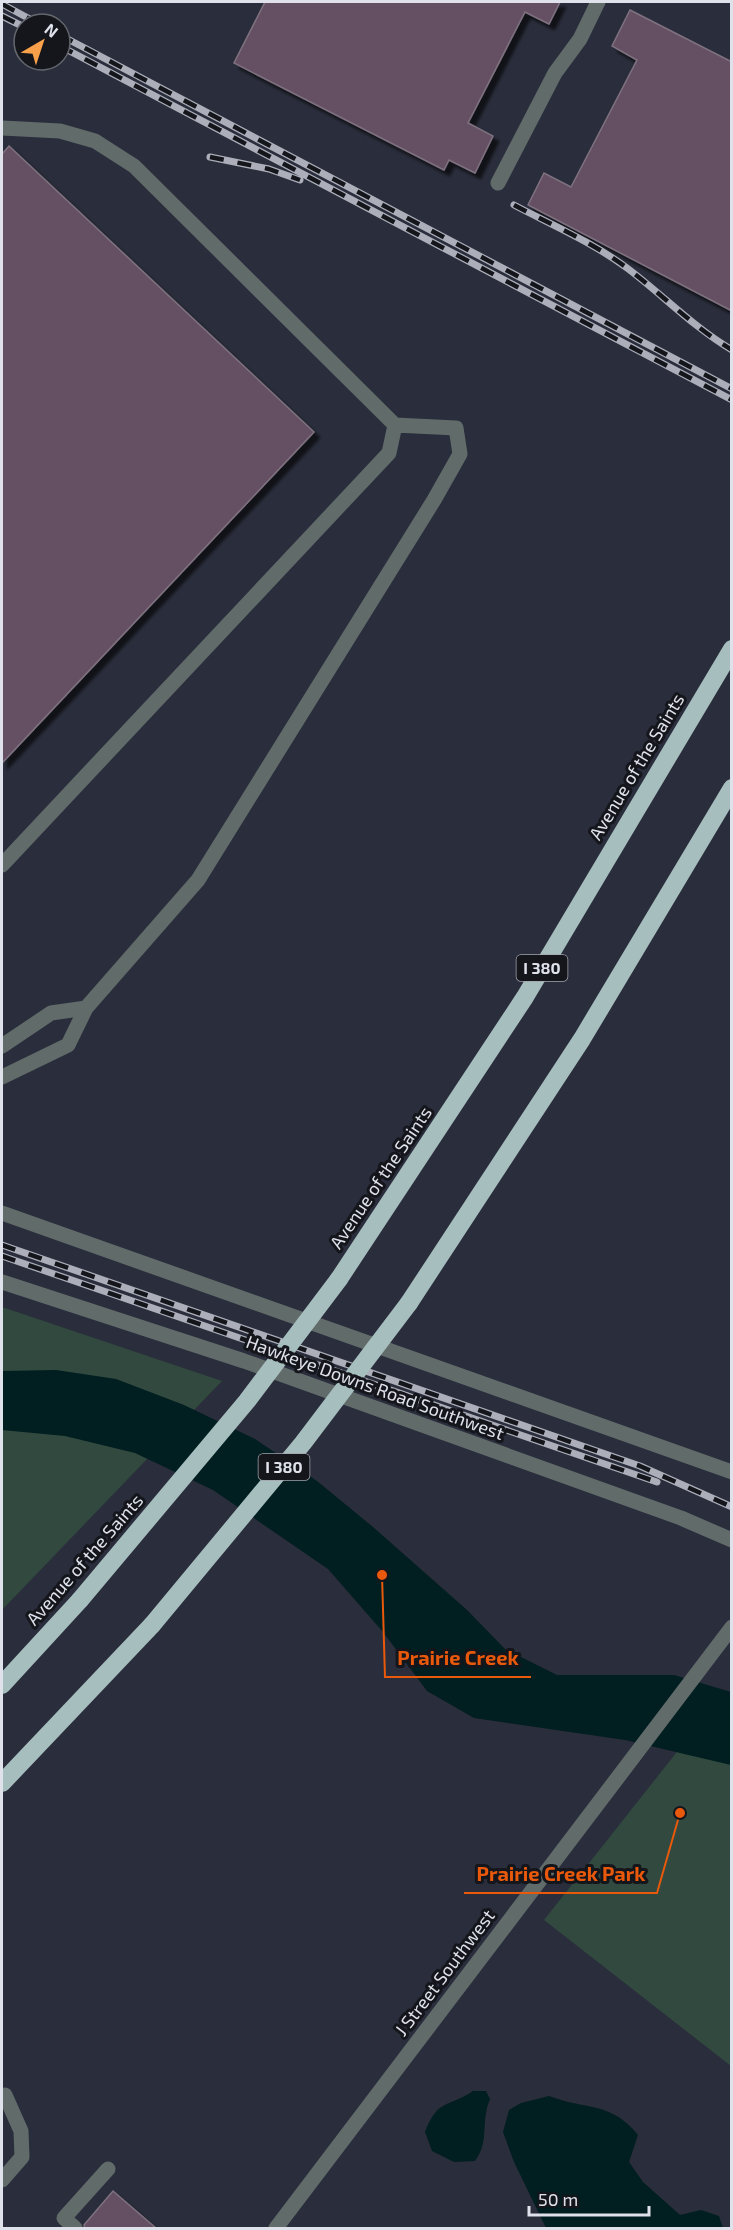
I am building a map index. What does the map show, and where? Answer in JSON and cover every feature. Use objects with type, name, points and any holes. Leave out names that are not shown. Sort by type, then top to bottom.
[{"type":"highway","name":"Avenue of the Saints","points":[[2,1685],[80,1600],[240,1410],[339,1279],[525,997],[732,649]]},
{"type":"highway","name":"I 380","points":[[2,1783],[152,1625],[303,1443],[409,1303],[582,1039],[732,788]]},
{"type":"street","points":[[498,183],[555,73],[580,39],[598,2]]},
{"type":"street","points":[[2,128],[60,131],[95,141],[134,166],[395,425],[456,428],[460,454],[354,632],[198,880],[86,1008],[68,1045],[2,1077]]},
{"type":"street","points":[[2,865],[389,453],[395,425]]},
{"type":"street","points":[[2,1046],[51,1013],[86,1008]]},
{"type":"street","points":[[2,1214],[732,1472]]},
{"type":"street","name":"Hawkeye Downs Road Southwest","points":[[2,1282],[244,1361],[681,1518],[732,1540]]},
{"type":"street","name":"J Street Southwest","points":[[276,2229],[732,1627]]},
{"type":"street","points":[[2,2180],[22,2157],[21,2131],[5,2095]]},
{"type":"street","points":[[75,2229],[64,2218],[108,2169]]},
{"type":"shaded area","points":[[2,1307],[222,1381],[2,1610]]},
{"type":"shaded area","points":[[56,1370],[116,1379],[184,1405],[255,1439],[317,1481],[373,1527],[467,1610],[505,1649],[557,1675],[674,1675],[731,1692],[731,1765],[625,1740],[474,1718],[427,1691],[383,1632],[328,1569],[213,1490],[135,1453],[65,1436],[2,1430],[2,1371]]},
{"type":"shaded area","points":[[718,1700],[731,1706],[731,2066],[544,1920]]},
{"type":"shaded area","points":[[473,2091],[486,2091],[490,2099],[480,2154],[475,2161],[454,2162],[432,2151],[425,2132],[439,2109]]},
{"type":"shaded area","points":[[549,2096],[607,2111],[628,2124],[638,2135],[629,2162],[643,2182],[680,2215],[701,2210],[719,2216],[723,2228],[546,2228],[514,2162],[503,2132],[509,2110],[521,2103]]},
{"type":"building","points":[[265,2],[560,2],[549,24],[525,12],[468,123],[493,136],[475,173],[449,160],[444,170],[234,63]]},
{"type":"building","points":[[630,10],[732,62],[732,311],[528,205],[544,173],[571,187],[637,60],[612,46]]},
{"type":"building","points":[[9,146],[314,432],[2,763],[2,154]]},
{"type":"building","points":[[113,2191],[157,2229],[85,2229],[84,2225]]},
{"type":"railway","points":[[2,4],[17,12]]},
{"type":"railway","points":[[2,16],[12,21]]},
{"type":"railway","points":[[72,41],[732,389]]},
{"type":"railway","points":[[72,52],[732,400]]},
{"type":"railway","points":[[210,157],[269,169],[300,180]]},
{"type":"railway","points":[[514,205],[614,259],[691,321],[732,350]]},
{"type":"railway","points":[[2,1245],[640,1466],[732,1507]]},
{"type":"railway","points":[[2,1256],[657,1482]]},
{"type":"place","name":"Prairie Creek","points":[[382,1575]]},
{"type":"place","name":"Prairie Creek Park","points":[[680,1813]]}]
